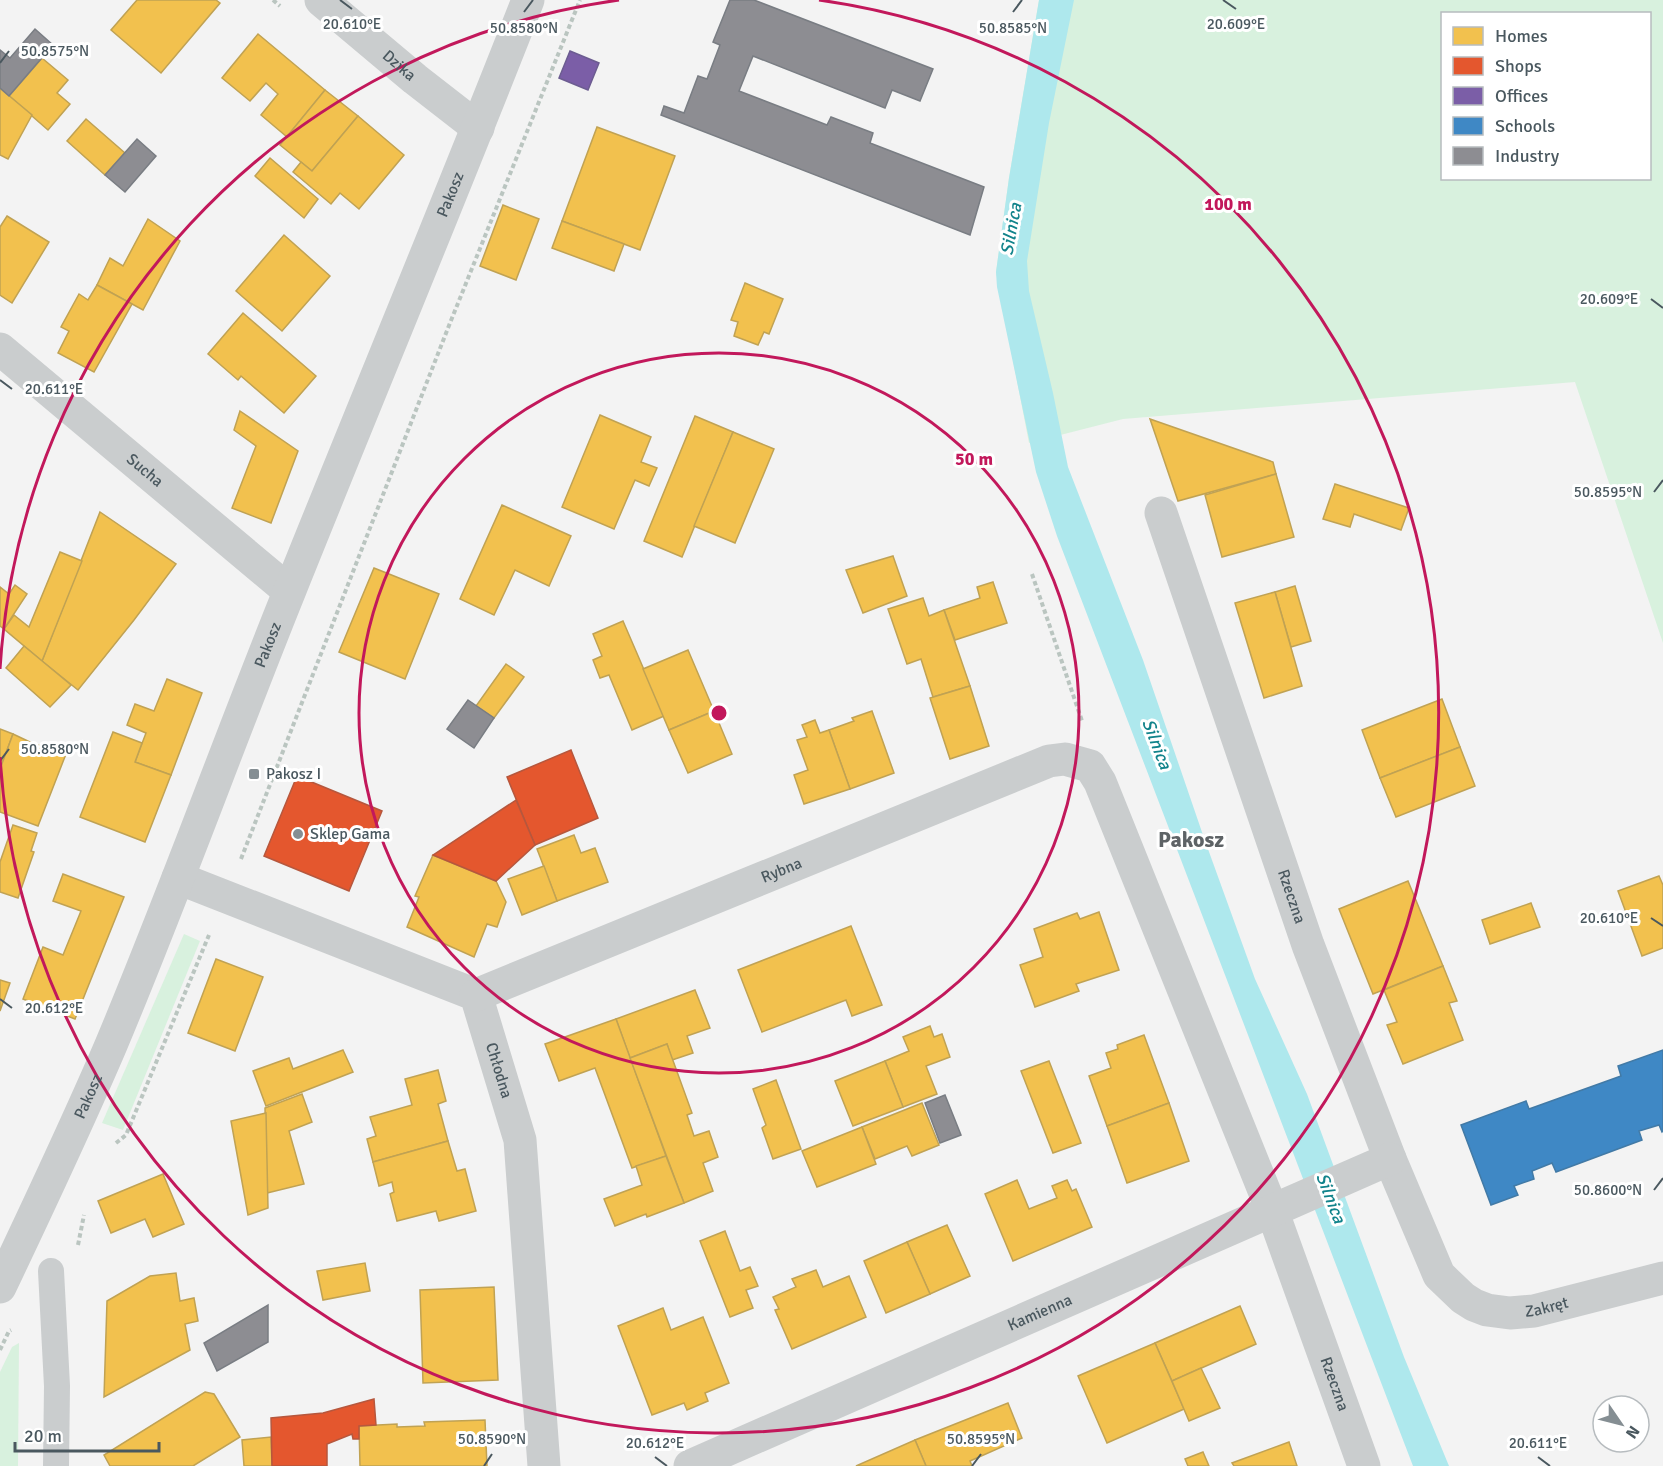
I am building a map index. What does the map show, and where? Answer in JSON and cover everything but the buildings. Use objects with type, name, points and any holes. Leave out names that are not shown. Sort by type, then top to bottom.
[{"type":"street","name":"Dzika","points":[[321,0],[415,79],[478,128]]},
{"type":"street","name":"Pakosz","points":[[0,1287],[48,1187],[110,1046],[289,591],[528,0]]},
{"type":"street","name":"Sucha","points":[[0,349],[289,591]]},
{"type":"street","name":"Rzeczna","points":[[1161,513],[1308,945],[1390,1159],[1439,1275]]},
{"type":"street","name":"Rybna","points":[[476,995],[1049,761],[1065,759],[1090,766]]},
{"type":"street","name":"Rzeczna","points":[[1090,766],[1100,782],[1283,1205],[1364,1466]]},
{"type":"street","points":[[178,878],[476,995]]},
{"type":"street","name":"Chłodna","points":[[476,995],[520,1140],[544,1466]]},
{"type":"street","name":"Kamienna","points":[[690,1466],[1390,1159]]},
{"type":"street","name":"Zakręt","points":[[1439,1275],[1463,1298],[1474,1305],[1487,1310],[1510,1313],[1534,1311],[1663,1278]]},
{"type":"lane","points":[[51,1271],[57,1386],[56,1466]]},
{"type":"path","points":[[237,867],[448,328],[580,0]]},
{"type":"path","points":[[1032,574],[1085,728],[1090,766]]},
{"type":"path","points":[[109,1148],[126,1135],[209,934]]},
{"type":"path","points":[[78,1250],[85,1206]]},
{"type":"green space","points":[[1039,0],[1663,0],[1663,643],[1575,382],[1123,419],[1029,443],[996,272],[1009,178]]},
{"type":"green space","points":[[184,934],[200,941],[123,1130],[102,1123]]},
{"type":"green space","points":[[19,1343],[18,1466],[0,1466],[0,1372],[12,1347]]},
{"type":"water","name":"Silnica","points":[[1039,0],[1074,0],[1049,123],[1027,261],[1029,291],[1068,467],[1143,660],[1255,979],[1307,1094],[1404,1357],[1449,1466],[1413,1466],[1057,536],[1036,472],[997,287],[996,272],[1009,178]]},
{"type":"place","name":"Pakosz I","points":[[254,774]]},
{"type":"place","name":"Sklep Gama","points":[[298,834]]},
{"type":"district","name":"Pakosz","points":[[1191,839]]}]
